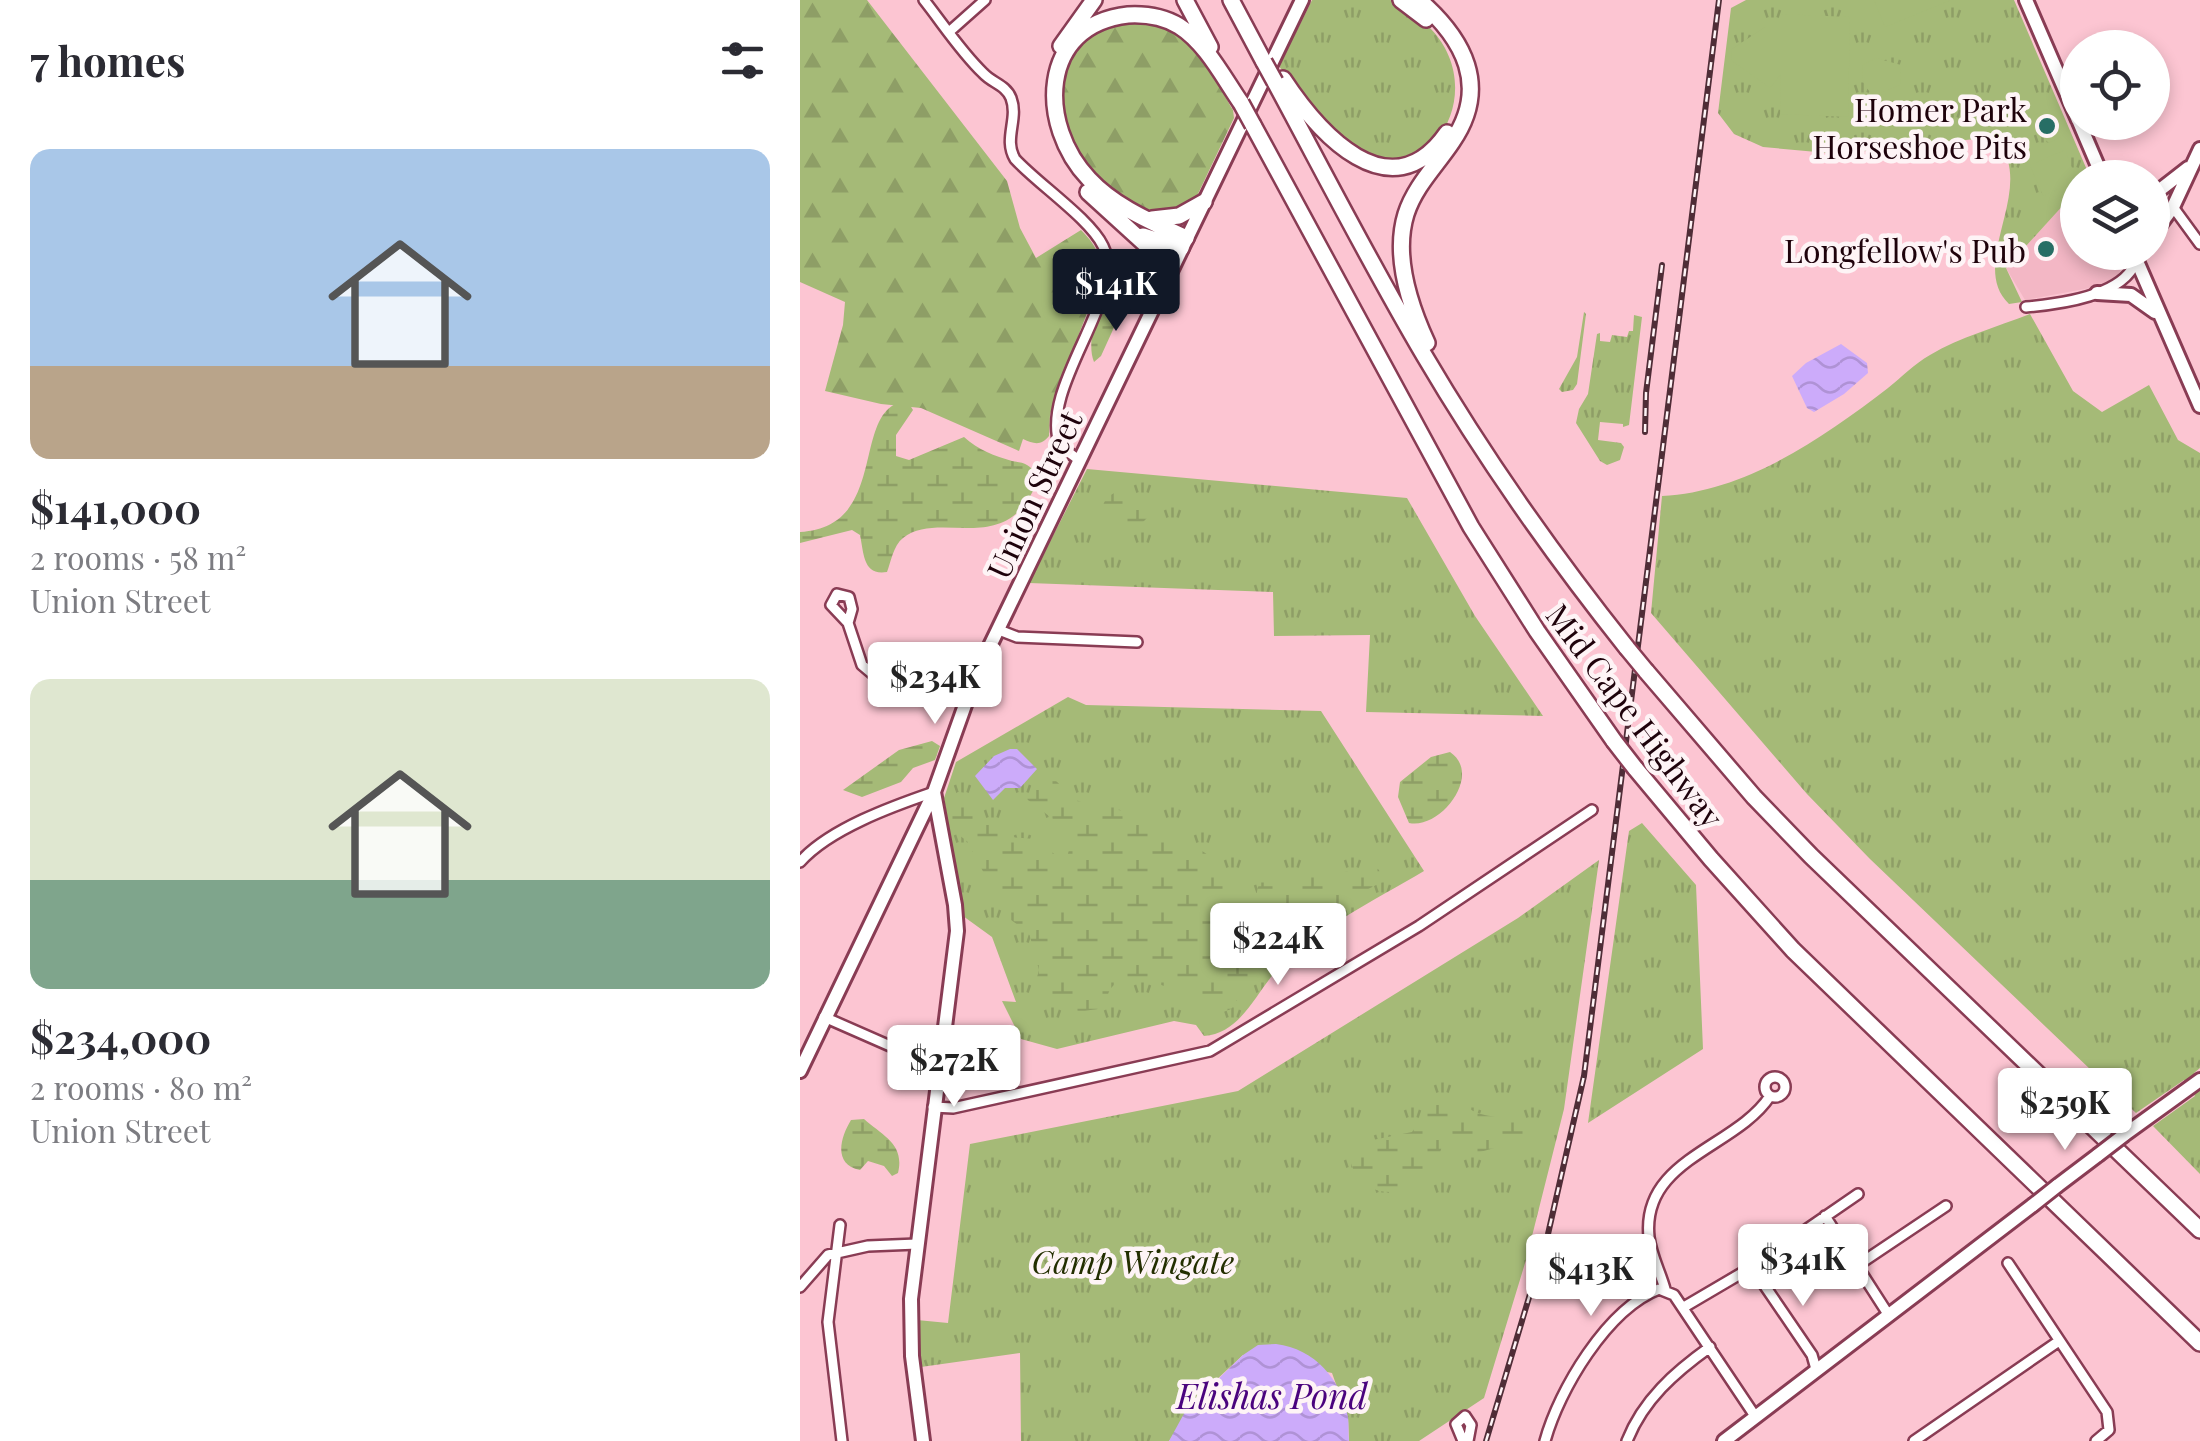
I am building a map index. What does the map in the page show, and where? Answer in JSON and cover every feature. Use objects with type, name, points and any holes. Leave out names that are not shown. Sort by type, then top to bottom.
[{"type":"highway","points":[[1094,0],[1049,67],[1045,116],[1054,144],[1070,171],[1158,257],[1163,285]]},
{"type":"highway","name":"Mid Cape Highway","points":[[1185,0],[1457,504],[1529,620],[1614,741],[1711,859],[1803,959],[2200,1343]]},
{"type":"highway","points":[[1277,77],[1316,126],[1351,155],[1387,166],[1411,162],[1426,154],[1439,144],[1454,118],[1461,90],[1459,71],[1442,34],[1401,0]]},
{"type":"highway","points":[[1419,0],[1456,39],[1470,78],[1462,124],[1415,193],[1402,236],[1408,291],[1447,392]]},
{"type":"highway","name":"Mid Cape Highway","points":[[1234,5],[1277,77],[1385,286],[1447,392],[1531,519],[1627,648],[1754,797],[1840,885],[2200,1230]]},
{"type":"highway","points":[[1184,243],[1097,188],[1073,160],[1054,116],[1054,85],[1059,66],[1072,44],[1094,26],[1141,15],[1160,18],[1178,26],[1199,44],[1248,112]]},
{"type":"highway","points":[[1148,219],[1178,216],[1204,202]]},
{"type":"highway","points":[[1135,233],[1184,243]]},
{"type":"main road","name":"Union Street","points":[[800,1071],[934,792],[975,677],[1302,0]]},
{"type":"main road","points":[[2026,0],[2060,79]]},
{"type":"main road","points":[[2170,184],[2198,153]]},
{"type":"main road","points":[[2170,211],[2198,153]]},
{"type":"main road","points":[[2142,270],[2200,406]]},
{"type":"main road","points":[[2098,293],[2130,295],[2158,314]]},
{"type":"main road","points":[[923,1441],[910,1328],[956,918],[934,792]]},
{"type":"main road","points":[[1724,1441],[2194,1084]]},
{"type":"street","points":[[924,0],[982,73],[1006,89],[1013,103],[1009,139],[1012,153],[1096,235],[1107,256],[1105,284],[1057,416],[1060,446],[1079,460]]},
{"type":"street","points":[[950,32],[985,0]]},
{"type":"street","points":[[2173,207],[2200,244]]},
{"type":"street","points":[[2026,307],[2098,293],[2122,280],[2128,270]]},
{"type":"street","points":[[848,622],[862,665],[882,681],[897,683],[942,670],[975,677]]},
{"type":"street","points":[[999,630],[1018,637],[1138,642]]},
{"type":"street","points":[[800,862],[812,848],[836,834],[934,792]]},
{"type":"street","points":[[933,1107],[952,1108],[1210,1050],[1419,926],[1592,810]]},
{"type":"street","points":[[824,1017],[938,1067]]},
{"type":"street","points":[[1755,1416],[1684,1307],[1665,1289],[1649,1236],[1650,1214],[1662,1186],[1682,1164],[1759,1113],[1770,1096]]},
{"type":"street","points":[[1684,1307],[1752,1267],[1858,1194]]},
{"type":"street","points":[[1858,1265],[1946,1206]]},
{"type":"street","points":[[1825,1216],[1888,1314]]},
{"type":"street","points":[[840,1225],[828,1322],[842,1441]]},
{"type":"street","points":[[800,1287],[823,1258],[835,1252],[917,1244]]},
{"type":"street","points":[[2008,1263],[2108,1414],[2109,1430],[2096,1441]]},
{"type":"street","points":[[1752,1267],[1812,1355],[1816,1369]]},
{"type":"street","points":[[1545,1441],[1559,1401],[1590,1349],[1650,1293],[1665,1289]]},
{"type":"street","points":[[1914,1441],[2060,1342]]},
{"type":"street","points":[[1628,1441],[1642,1412],[1661,1387],[1710,1347]]},
{"type":"shaded area","points":[[2060,209],[2060,270],[2120,270],[2118,277],[2106,285],[2025,300],[2006,268]]},
{"type":"green space","points":[[800,0],[867,0],[1007,181],[1020,228],[1036,258],[1081,230],[1094,247],[1100,279],[1055,397],[1049,436],[1040,443],[1023,439],[1019,451],[921,408],[881,404],[825,391],[843,325],[845,302],[800,282]]},
{"type":"green space","points":[[1312,0],[1395,1],[1428,26],[1446,50],[1454,77],[1454,103],[1446,126],[1431,145],[1412,158],[1388,162],[1362,156],[1339,140],[1317,116],[1279,66]]},
{"type":"green space","points":[[1746,0],[2014,0],[2060,107],[2060,140],[2074,140],[2083,160],[2060,160],[2060,209],[2006,268],[2022,302],[2009,304],[1998,287],[1995,268],[2010,182],[2008,161],[1998,143],[1984,138],[1839,154],[1763,147],[1734,134],[1718,113],[1731,8]]},
{"type":"green space","points":[[1874,0],[1951,0],[1885,27]]},
{"type":"green space","points":[[1781,14],[1850,17],[1848,117],[1780,114],[1781,74],[1770,88],[1731,60],[1732,49],[1765,27],[1781,43]]},
{"type":"green space","points":[[1137,19],[1173,32],[1197,51],[1233,110],[1234,118],[1196,198],[1170,213],[1141,209],[1112,192],[1086,164],[1067,130],[1060,94],[1067,60],[1092,32]]},
{"type":"green space","points":[[1876,58],[1901,65],[1900,85],[1875,95],[1865,86],[1862,74],[1863,65]]},
{"type":"green space","name":"Homer Park Horseshoe Pits","points":[[2047,109],[2060,137],[2048,143],[2034,115]]},
{"type":"green space","points":[[2065,150],[2069,160],[2060,160],[2060,188],[2043,196],[2030,165]]},
{"type":"green space","points":[[1130,264],[1136,266],[1137,277],[1101,356],[1094,362],[1092,337],[1099,308],[1113,281]]},
{"type":"green space","points":[[1584,312],[1577,384],[1573,390],[1562,392],[1559,389],[1577,357]]},
{"type":"green space","points":[[2030,314],[2073,391],[2102,412],[2149,385],[2178,440],[2200,453],[2200,1068],[2194,1073],[2200,1082],[2200,1174],[2153,1126],[2195,1096],[2184,1080],[2136,1113],[1870,859],[1807,794],[1651,613],[1662,496],[1723,484],[1782,459],[1837,425],[1930,355]]},
{"type":"green space","points":[[1634,315],[1642,317],[1629,425],[1600,422],[1598,440],[1621,443],[1624,447],[1620,460],[1607,465],[1600,461],[1576,423],[1588,394],[1597,334],[1600,333],[1600,341],[1610,342],[1612,335],[1627,337],[1633,331]]},
{"type":"green space","points":[[900,402],[908,402],[913,410],[896,435],[896,456],[909,460],[964,437],[987,452],[1024,463],[1036,477],[1020,510],[987,527],[917,531],[900,541],[887,572],[869,567],[860,535],[852,530],[800,543],[800,532],[828,526],[846,512],[858,493],[876,428],[886,412]]},
{"type":"green space","points":[[1087,469],[1407,498],[1475,616],[1543,716],[1366,712],[1370,635],[1274,636],[1273,592],[1029,583]]},
{"type":"green space","points":[[1122,490],[1145,507],[1147,518],[1139,526],[1129,528],[1117,521],[1109,527],[1102,522],[1105,501]]},
{"type":"green space","points":[[1068,697],[1086,705],[1321,711],[1424,871],[1303,946],[1271,977],[1235,1023],[1216,1034],[1204,1036],[1196,1025],[1174,1021],[1057,1049],[1021,1039],[1002,1001],[1016,1002],[992,937],[963,916],[944,798],[956,762]]},
{"type":"green space","points":[[932,741],[940,746],[935,760],[913,768],[901,782],[862,797],[843,790],[899,750]]},
{"type":"green space","points":[[1450,752],[1462,773],[1454,798],[1434,818],[1409,823],[1398,797],[1400,782],[1431,757]]},
{"type":"green space","points":[[1046,777],[1055,780],[1076,800],[1097,808],[1128,811],[1151,832],[1187,840],[1226,868],[1224,895],[1230,911],[1247,918],[1266,954],[1231,1009],[1221,1013],[1179,992],[1134,979],[1112,987],[1103,1008],[1083,1011],[1057,1006],[1034,988],[1039,970],[1029,933],[1007,917],[967,841],[952,830],[946,804],[958,792],[969,794],[986,822],[1009,837],[1035,839],[1062,860],[1067,857],[1071,843],[1070,832],[1024,797]]},
{"type":"green space","points":[[1642,823],[1696,885],[1703,1049],[1588,1123],[1629,831]]},
{"type":"green space","name":"Camp Wingate","points":[[1599,860],[1564,1109],[1526,1260],[1484,1398],[1419,1441],[1349,1441],[1348,1418],[1332,1373],[1243,1355],[1213,1383],[1169,1441],[1021,1441],[1020,1353],[921,1367],[917,1320],[948,1323],[970,1144],[1238,1091],[1518,918]]},
{"type":"green space","points":[[1372,864],[1379,870],[1382,882],[1317,915],[1276,945],[1257,908],[1259,884],[1358,870]]},
{"type":"green space","points":[[1450,1100],[1477,1113],[1519,1124],[1534,1146],[1498,1147],[1473,1154],[1443,1144],[1429,1175],[1407,1189],[1383,1191],[1362,1182],[1350,1159],[1358,1143],[1412,1132],[1431,1107]]},
{"type":"green space","points":[[864,1119],[895,1148],[898,1173],[892,1176],[884,1166],[868,1161],[860,1170],[842,1157],[842,1142],[851,1120]]},
{"type":"water","points":[[1841,344],[1867,363],[1868,373],[1814,412],[1807,408],[1792,376],[1806,363]]},
{"type":"water","points":[[1017,749],[1037,769],[1020,788],[1005,788],[993,800],[975,776],[994,756]]},
{"type":"water","name":"Elishas Pond","points":[[1276,1344],[1303,1352],[1324,1368],[1344,1403],[1349,1441],[1169,1441],[1186,1410],[1243,1355],[1258,1345]]},
{"type":"railway","points":[[1486,1441],[1548,1234],[1584,1076],[1719,0]]},
{"type":"railway","points":[[1645,432],[1662,265]]},
{"type":"place","name":"Homer Park Horseshoe Pits","points":[[2047,126]]},
{"type":"place","name":"Longfellow's Pub","points":[[2046,249]]}]
